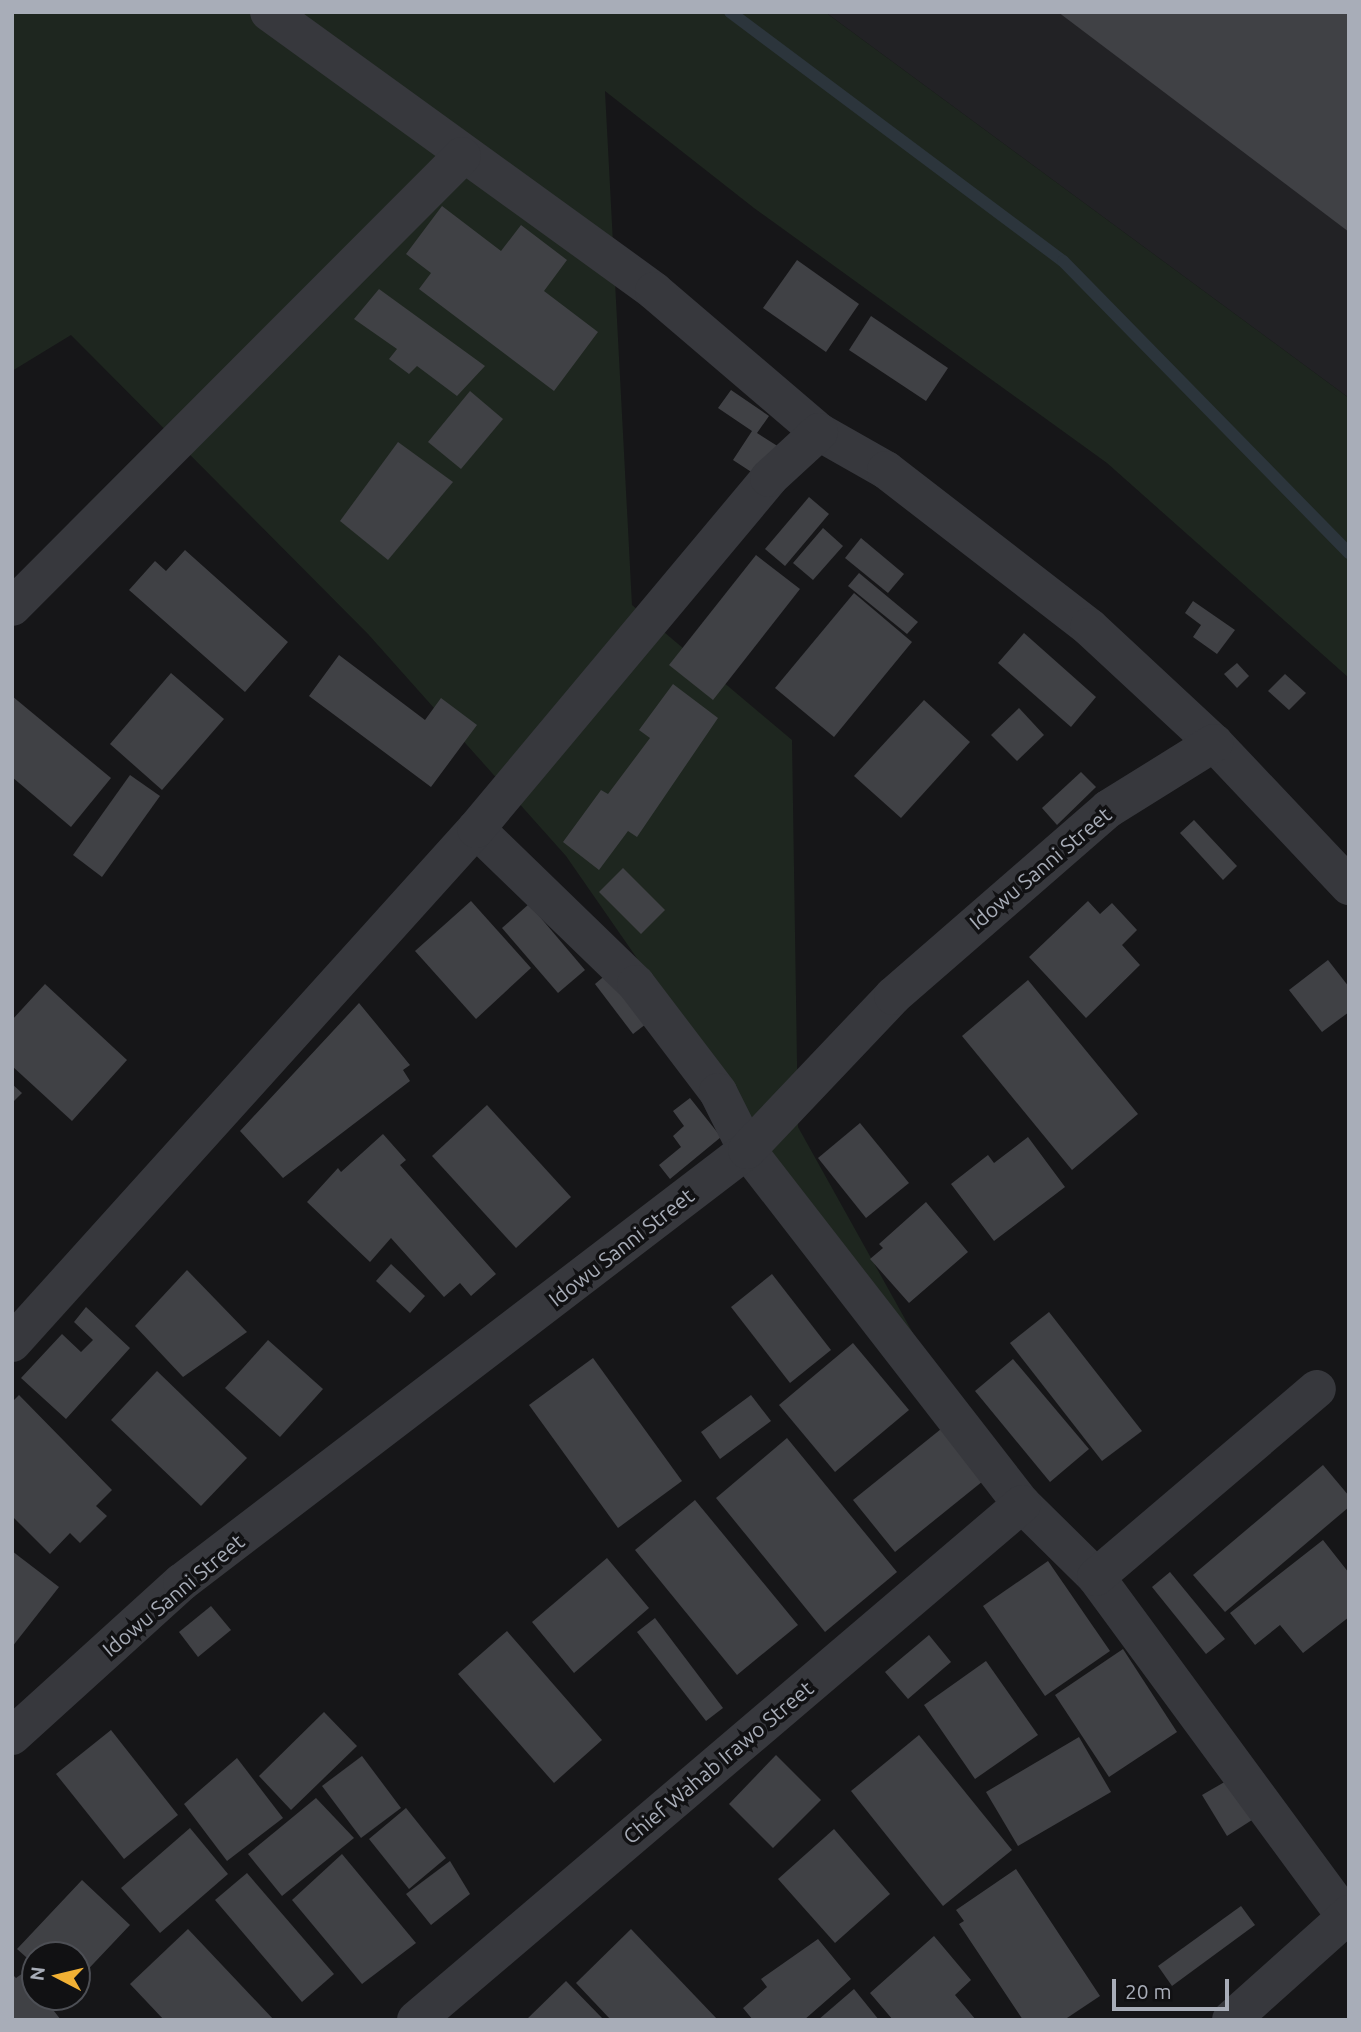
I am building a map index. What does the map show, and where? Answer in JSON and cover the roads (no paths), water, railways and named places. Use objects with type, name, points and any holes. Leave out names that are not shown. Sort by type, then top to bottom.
[{"type":"street","points":[[269,12],[462,156],[654,291],[818,432],[886,471],[1088,628],[1214,743],[1349,886]]},
{"type":"street","points":[[12,607],[462,156]]},
{"type":"street","points":[[12,1343],[476,830],[769,478],[818,432]]},
{"type":"street","name":"Idowu Sanni Street","points":[[12,1737],[182,1582],[747,1150],[893,996],[1108,809],[1214,743]]},
{"type":"street","points":[[476,830],[636,984],[718,1091],[747,1150],[1022,1504],[1096,1577],[1347,1915],[1231,2020]]},
{"type":"street","points":[[1096,1577],[1317,1389]]},
{"type":"street","name":"Chief Wahab Irawo Street","points":[[416,2020],[1022,1504]]},
{"type":"waterway","points":[[730,12],[1063,261],[1349,553]]}]
